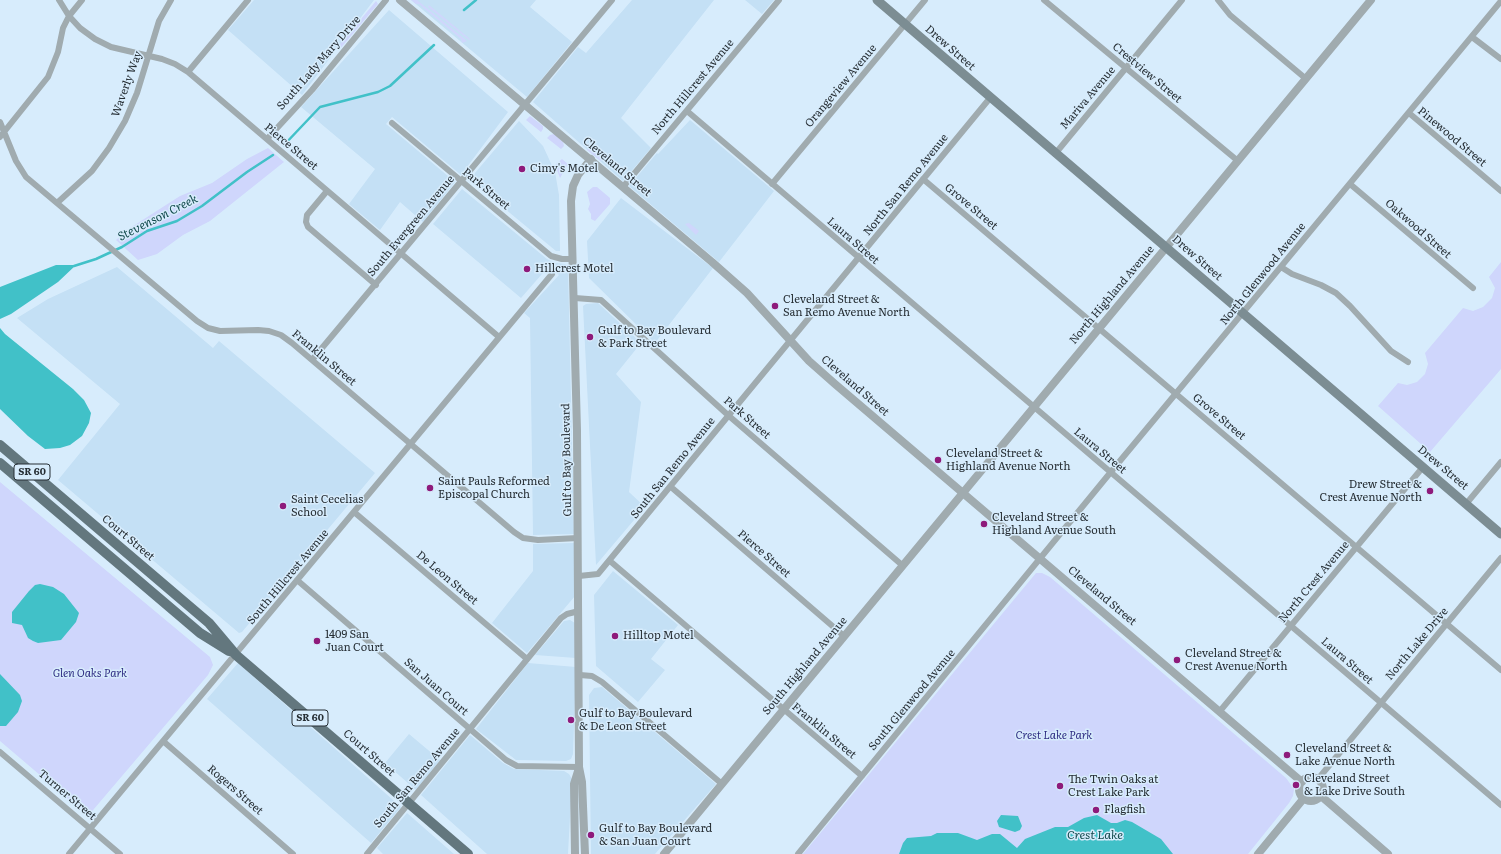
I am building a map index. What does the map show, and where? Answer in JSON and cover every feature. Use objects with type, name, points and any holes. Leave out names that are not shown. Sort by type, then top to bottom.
[{"type":"main road","name":"Drew Street","points":[[877,0],[1055,154],[1501,534]]},
{"type":"main road","name":"Court Street","points":[[0,445],[209,623],[236,655]]},
{"type":"main road","name":"Court Street","points":[[0,463],[200,633],[236,655],[468,854]]},
{"type":"street","name":"Pierce Street","points":[[59,0],[69,16],[80,28],[95,39],[111,47],[175,64],[188,72],[499,337]]},
{"type":"street","points":[[0,137],[48,77],[58,52],[63,28],[69,16],[82,0]]},
{"type":"street","name":"Waverly Way","points":[[57,203],[92,171],[109,148],[125,121],[137,93],[162,13],[171,0]]},
{"type":"street","points":[[188,72],[248,0]]},
{"type":"street","name":"South Lady Mary Drive","points":[[267,139],[312,90],[386,0]]},
{"type":"street","name":"Cleveland Street","points":[[400,0],[591,159],[747,293],[809,361],[1302,782]]},
{"type":"street","name":"South Evergreen Avenue","points":[[312,360],[402,254],[612,0]]},
{"type":"street","name":"North Hillcrest Avenue","points":[[623,187],[779,0]]},
{"type":"street","name":"Orangeview Avenue","points":[[772,184],[925,0]]},
{"type":"street","name":"Crestview Street","points":[[1044,0],[1052,2],[1126,68],[1238,161]]},
{"type":"street","name":"Mariva Avenue","points":[[1055,154],[1182,0]]},
{"type":"street","points":[[1218,0],[1230,15],[1305,78]]},
{"type":"street","name":"North Highland Avenue","points":[[963,492],[1371,0]]},
{"type":"street","name":"North Glenwood Avenue","points":[[1041,558],[1501,2]]},
{"type":"street","points":[[1472,37],[1501,59]]},
{"type":"street","name":"North San Remo Avenue","points":[[791,340],[990,98]]},
{"type":"street","name":"Laura Street","points":[[686,111],[1501,805]]},
{"type":"street","name":"Pinewood Street","points":[[1409,113],[1501,191]]},
{"type":"street","name":"Franklin Street","points":[[0,122],[21,170],[26,177],[197,321],[208,328],[220,332],[270,331],[281,335],[514,532],[523,538],[538,540],[578,538]]},
{"type":"street","name":"Park Street","points":[[392,123],[551,256],[562,259],[573,258]]},
{"type":"street","name":"Gulf to Bay Boulevard","points":[[585,854],[582,782],[579,767],[579,576],[573,186],[578,175],[591,159]]},
{"type":"street","name":"Grove Street","points":[[923,179],[1501,670]]},
{"type":"street","name":"Oakwood Street","points":[[1350,184],[1473,288]]},
{"type":"street","points":[[327,191],[307,215],[306,222],[308,227],[376,285]]},
{"type":"street","points":[[1281,267],[1292,274],[1321,284],[1336,293],[1350,306],[1391,351],[1408,362]]},
{"type":"street","name":"South Hillcrest Avenue","points":[[69,854],[552,274]]},
{"type":"street","name":"Park Street","points":[[575,298],[601,300],[729,416],[902,565]]},
{"type":"street","name":"South San Remo Avenue","points":[[579,576],[598,574],[610,561],[791,340]]},
{"type":"street","points":[[1466,504],[1501,462]]},
{"type":"street","name":"North Crest Avenue","points":[[1220,711],[1423,467]]},
{"type":"street","name":"Pierce Street","points":[[671,487],[844,636]]},
{"type":"street","name":"South Highland Avenue","points":[[664,854],[963,492]]},
{"type":"street","points":[[55,510],[64,500]]},
{"type":"street","name":"De Leon Street","points":[[354,512],[527,659]]},
{"type":"street","name":"South Glenwood Avenue","points":[[798,854],[1041,558]]},
{"type":"street","name":"North Lake Drive","points":[[1318,779],[1501,558]]},
{"type":"street","name":"Franklin Street","points":[[610,561],[862,776]]},
{"type":"street","points":[[136,579],[145,568]]},
{"type":"street","name":"San Juan Court","points":[[297,580],[506,760],[517,766],[579,767]]},
{"type":"street","name":"South San Remo Avenue","points":[[366,854],[410,804],[561,618],[570,613],[579,611]]},
{"type":"street","points":[[580,675],[592,676],[602,682],[722,784]]},
{"type":"street","name":"Rogers Street","points":[[163,741],[293,854]]},
{"type":"street","name":"Turner Street","points":[[0,752],[120,854]]},
{"type":"street","name":"Gulf to Bay Boulevard","points":[[575,854],[574,784],[579,767]]},
{"type":"street","points":[[1308,778],[1318,779],[1323,789],[1321,796],[1311,801],[1304,798],[1300,788],[1302,782],[1308,778]]},
{"type":"street","points":[[1321,796],[1388,854]]},
{"type":"street","points":[[1258,854],[1304,798]]},
{"type":"shaded area","points":[[254,0],[374,0],[302,95],[228,30]]},
{"type":"shaded area","points":[[411,0],[536,0],[530,7],[572,42],[527,97]]},
{"type":"shaded area","points":[[632,0],[714,0],[621,118],[651,148],[623,181],[533,102],[578,47],[586,53]]},
{"type":"shaded area","points":[[745,0],[774,0],[762,14]]},
{"type":"shaded area","points":[[389,10],[508,112],[461,175],[392,117],[386,124],[455,182],[423,222],[400,202],[380,230],[349,204],[375,169],[301,107]]},
{"type":"shaded area","points":[[690,120],[774,191],[719,262],[629,186],[657,153],[658,154]]},
{"type":"shaded area","points":[[519,121],[543,146],[555,172],[559,195],[560,251],[556,251],[476,185],[472,179],[475,173]]},
{"type":"shaded area","points":[[462,189],[547,259],[555,263],[565,264],[568,267],[574,534],[533,535],[530,318],[524,313],[559,275],[549,266],[521,298],[433,224]]},
{"type":"shaded area","points":[[621,198],[713,268],[655,343],[589,278],[587,241]]},
{"type":"shaded area","points":[[117,267],[213,348],[219,341],[375,473],[242,632],[239,633],[58,480],[120,404],[17,318],[48,299]]},
{"type":"shaded area","points":[[598,303],[641,343],[616,374],[641,402],[629,492],[645,507],[596,565],[583,306],[586,304]]},
{"type":"shaded area","points":[[574,543],[575,596],[527,653],[492,623],[533,571],[533,544]]},
{"type":"shaded area","points":[[613,571],[678,625],[651,659],[665,670],[638,702],[596,666],[594,595]]},
{"type":"shaded area","points":[[570,620],[575,623],[576,658],[535,655],[564,621]]},
{"type":"shaded area","points":[[238,663],[401,807],[371,843],[207,699]]},
{"type":"shaded area","points":[[528,663],[576,667],[573,754],[571,759],[566,761],[516,760],[476,729]]},
{"type":"shaded area","points":[[602,687],[716,784],[655,854],[591,854],[589,695],[594,688]]},
{"type":"shaded area","points":[[409,734],[440,760],[416,790],[385,763]]},
{"type":"shaded area","points":[[470,735],[503,763],[514,769],[564,771],[569,774],[572,779],[568,854],[487,854],[421,795]]},
{"type":"shaded area","points":[[407,813],[454,854],[383,854],[377,848]]},
{"type":"green space","points":[[411,0],[417,0],[467,41],[462,43],[461,39],[419,4],[416,4]]},
{"type":"green space","points":[[376,1],[378,4],[339,50],[336,49]]},
{"type":"green space","points":[[429,5],[470,39],[469,40],[428,7]]},
{"type":"green space","points":[[530,116],[543,126],[541,132],[526,120]]},
{"type":"green space","points":[[554,134],[563,142],[564,146],[561,149],[547,138]]},
{"type":"green space","points":[[590,147],[604,158],[601,161],[587,150]]},
{"type":"green space","points":[[268,148],[284,162],[210,221],[183,235],[157,254],[138,260],[116,240],[130,228],[180,196],[212,183],[247,159]]},
{"type":"green space","points":[[562,159],[568,164],[560,178],[555,165]]},
{"type":"green space","points":[[593,187],[597,187],[610,198],[610,204],[595,221],[591,219],[591,214],[588,209],[590,204],[587,192]]},
{"type":"green space","points":[[689,223],[699,231],[696,235],[685,224]]},
{"type":"green space","points":[[1501,262],[1501,369],[1430,452],[1378,406],[1398,383],[1407,385],[1417,382],[1425,374],[1428,364],[1425,353],[1463,308],[1473,311],[1483,307],[1492,298],[1495,288],[1489,277]]},
{"type":"green space","name":"Glen Oaks Park","points":[[0,482],[210,657],[213,665],[208,675],[88,816],[0,741]]},
{"type":"green space","name":"Crest Lake Park","points":[[1036,573],[1042,573],[1050,577],[1286,778],[1294,789],[1293,796],[1248,854],[803,854]]},
{"type":"water","points":[[56,265],[76,265],[58,282],[11,314],[0,319],[0,287]]},
{"type":"water","points":[[0,328],[5,334],[73,389],[84,400],[91,413],[89,423],[82,436],[70,445],[60,448],[45,449],[28,436],[0,409]]},
{"type":"water","points":[[40,584],[53,587],[64,594],[79,613],[76,622],[61,640],[38,643],[28,638],[22,625],[12,623],[12,612],[35,585]]},
{"type":"water","points":[[0,674],[20,695],[22,701],[18,712],[6,726],[0,726]]},
{"type":"water","points":[[1001,815],[1018,816],[1022,826],[1020,830],[1015,832],[999,827],[997,821]]},
{"type":"water","name":"Crest Lake","points":[[1097,815],[1111,823],[1117,823],[1125,820],[1132,822],[1161,839],[1173,854],[899,854],[903,843],[907,838],[931,836],[937,833],[958,833],[977,840],[992,834],[1000,834],[1017,848],[1025,839],[1055,827],[1068,827],[1084,818]]},
{"type":"waterway","name":"Stevenson Creek","points":[[464,10],[476,0]]},
{"type":"waterway","name":"Stevenson Creek","points":[[284,145],[320,107],[378,92],[390,86],[434,45]]},
{"type":"waterway","name":"Stevenson Creek","points":[[74,266],[96,259],[122,247],[147,231],[177,221],[202,206],[247,172],[273,155]]},
{"type":"place","name":"Cimy's Motel","points":[[522,169]]},
{"type":"place","name":"Hillcrest Motel","points":[[527,269]]},
{"type":"place","name":"Cleveland Street & San Remo Avenue North","points":[[775,306]]},
{"type":"place","name":"Gulf to Bay Boulevard & Park Street","points":[[590,337]]},
{"type":"place","name":"Cleveland Street & Highland Avenue North","points":[[938,460]]},
{"type":"place","name":"Saint Pauls Reformed Episcopal Church","points":[[430,488]]},
{"type":"place","name":"Drew Street & Crest Avenue North","points":[[1430,491]]},
{"type":"place","name":"Saint Cecelias School","points":[[283,506]]},
{"type":"place","name":"Cleveland Street & Highland Avenue South","points":[[984,524]]},
{"type":"place","name":"Hilltop Motel","points":[[615,636]]},
{"type":"place","name":"1409 San Juan Court","points":[[317,641]]},
{"type":"place","name":"Cleveland Street & Crest Avenue North","points":[[1177,660]]},
{"type":"place","name":"Gulf to Bay Boulevard & De Leon Street","points":[[571,720]]},
{"type":"place","name":"Cleveland Street & Lake Avenue North","points":[[1287,755]]},
{"type":"place","name":"Cleveland Street & Lake Drive South","points":[[1296,785]]},
{"type":"place","name":"The Twin Oaks at Crest Lake Park","points":[[1060,786]]},
{"type":"place","name":"Flagfish","points":[[1096,810]]},
{"type":"place","name":"Gulf to Bay Boulevard & San Juan Court","points":[[591,835]]}]
